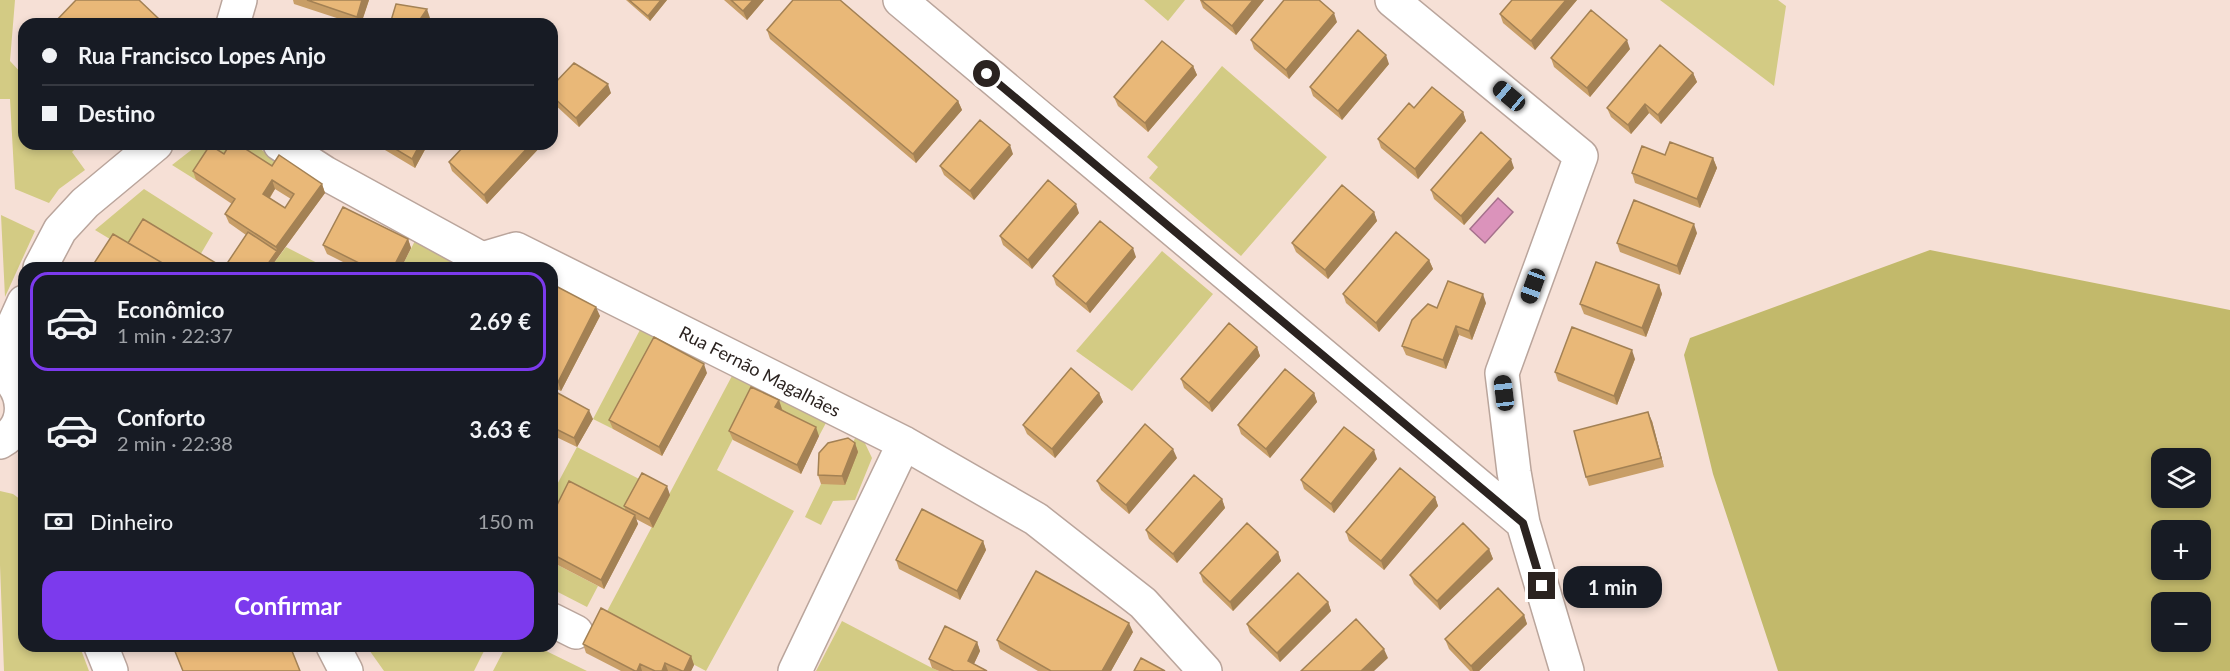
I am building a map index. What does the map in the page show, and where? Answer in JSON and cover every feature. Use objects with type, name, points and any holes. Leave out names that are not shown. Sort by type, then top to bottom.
[{"type":"street","points":[[235,18],[240,0]]},
{"type":"street","points":[[900,0],[1523,523]]},
{"type":"street","points":[[1392,0],[1581,156],[1502,373],[1514,472],[1523,523],[1567,671]]},
{"type":"street","points":[[43,262],[60,230],[85,202],[149,150]]},
{"type":"street","name":"Rua Fernão Magalhães","points":[[289,150],[476,262]]},
{"type":"street","name":"Rua Fernão Magalhães","points":[[484,262],[516,249],[542,262]]},
{"type":"street","name":"Rua Fernão Magalhães","points":[[558,270],[904,443],[1036,519],[1143,603],[1205,671]]},
{"type":"street","points":[[18,315],[10,333],[0,371],[12,380],[18,390]]},
{"type":"street","points":[[12,443],[18,426]]},
{"type":"street","points":[[795,671],[904,443]]},
{"type":"street","points":[[103,652],[111,671]]},
{"type":"street","points":[[336,652],[346,671]]},
{"type":"shaded area","points":[[0,0],[15,0],[10,61],[18,70],[18,150],[74,150],[72,152],[85,170],[59,189],[49,203],[15,189],[10,99],[0,99]]},
{"type":"shaded area","points":[[1144,0],[1185,0],[1168,21]]},
{"type":"shaded area","points":[[1660,0],[1778,0],[1786,6],[1774,86]]},
{"type":"shaded area","points":[[1222,66],[1327,157],[1241,256],[1149,178],[1158,167],[1147,157]]},
{"type":"shaded area","points":[[191,150],[262,150],[282,164],[275,175],[227,163],[213,154],[196,180],[172,165]]},
{"type":"shaded area","points":[[144,189],[213,233],[199,257],[128,250],[95,230]]},
{"type":"shaded area","points":[[1498,198],[1513,212],[1485,243],[1470,229]]},
{"type":"shaded area","points":[[1,215],[35,231],[21,262],[18,262],[18,268],[5,297]]},
{"type":"shaded area","points":[[417,237],[453,260],[453,262],[404,262]]},
{"type":"shaded area","points":[[286,247],[315,262],[275,262]]},
{"type":"shaded area","points":[[1930,250],[2230,310],[2230,671],[1778,671],[1713,474],[1684,355],[1690,338]]},
{"type":"shaded area","points":[[1162,251],[1213,294],[1132,391],[1076,351]]},
{"type":"shaded area","points":[[641,328],[706,360],[701,369],[657,347],[613,429],[593,419]]},
{"type":"shaded area","points":[[733,374],[827,421],[819,436],[755,396],[717,470],[794,511],[706,671],[604,617]]},
{"type":"shaded area","points":[[856,436],[863,439],[872,458],[855,500],[833,501],[821,525],[805,517],[821,484],[851,447]]},
{"type":"shaded area","points":[[577,447],[645,482],[627,515],[558,529],[558,483]]},
{"type":"shaded area","points":[[0,491],[18,498],[18,652],[82,652],[89,671],[4,671]]},
{"type":"shaded area","points":[[558,565],[598,586],[587,607],[558,592]]},
{"type":"shaded area","points":[[842,621],[932,668],[939,671],[816,671]]},
{"type":"shaded area","points":[[371,652],[484,652],[474,671],[384,671]]},
{"type":"shaded area","points":[[503,652],[548,652],[587,671],[493,671]]},
{"type":"building","points":[[76,0],[139,0],[158,18],[59,18]]},
{"type":"building","points":[[307,0],[362,0],[357,17]]},
{"type":"building","points":[[629,0],[661,0],[648,16]]},
{"type":"building","points":[[731,0],[753,0],[743,11]]},
{"type":"building","points":[[793,0],[840,0],[958,101],[913,154],[767,30]]},
{"type":"building","points":[[1201,0],[1253,0],[1232,26]]},
{"type":"building","points":[[1284,0],[1319,0],[1334,13],[1286,70],[1251,40]]},
{"type":"building","points":[[1512,0],[1566,0],[1531,41],[1500,14]]},
{"type":"building","points":[[396,4],[427,9],[421,18],[392,18]]},
{"type":"building","points":[[1591,10],[1627,40],[1587,88],[1551,58]]},
{"type":"building","points":[[1358,30],[1386,55],[1338,111],[1310,87]]},
{"type":"building","points":[[1162,41],[1193,66],[1145,123],[1114,97]]},
{"type":"building","points":[[1660,45],[1693,73],[1658,115],[1645,104],[1628,125],[1607,108]]},
{"type":"building","points":[[574,63],[608,84],[576,118],[558,102],[558,80]]},
{"type":"building","points":[[1432,87],[1463,112],[1415,169],[1378,139],[1409,103],[1414,108]]},
{"type":"building","points":[[980,120],[1010,145],[970,191],[940,166]]},
{"type":"building","points":[[1481,132],[1511,159],[1461,216],[1431,190]]},
{"type":"building","points":[[1670,142],[1713,158],[1697,199],[1632,173],[1642,146],[1665,155]]},
{"type":"building","points":[[207,150],[218,150],[224,154],[226,150],[247,150],[272,166],[279,155],[322,184],[276,247],[225,214],[235,199],[193,171]],"holes":[[[272,180],[294,194],[285,208],[263,194]]]},
{"type":"building","points":[[397,150],[417,150],[412,159]]},
{"type":"building","points":[[460,150],[525,150],[484,195],[449,162]]},
{"type":"building","points":[[1048,180],[1076,204],[1028,260],[1000,236]]},
{"type":"building","points":[[1342,185],[1374,212],[1325,270],[1292,243]]},
{"type":"building","points":[[1634,200],[1694,224],[1677,266],[1617,243]]},
{"type":"building","points":[[343,207],[408,239],[396,262],[357,262],[323,245]]},
{"type":"building","points":[[143,219],[214,262],[161,262],[128,243]]},
{"type":"building","points":[[1100,221],[1133,248],[1086,304],[1053,276]]},
{"type":"building","points":[[248,232],[277,251],[269,262],[228,262]]},
{"type":"building","points":[[1396,232],[1429,260],[1376,323],[1343,294]]},
{"type":"building","points":[[113,234],[161,262],[95,262]]},
{"type":"building","points":[[1596,262],[1659,285],[1642,328],[1580,304]]},
{"type":"building","points":[[1448,281],[1483,294],[1469,331],[1456,326],[1443,360],[1402,346],[1412,320],[1428,304],[1437,308]]},
{"type":"building","points":[[558,287],[596,307],[558,382]]},
{"type":"building","points":[[1229,323],[1257,347],[1209,403],[1181,379]]},
{"type":"building","points":[[1572,327],[1632,350],[1614,396],[1555,372]]},
{"type":"building","points":[[654,337],[704,364],[659,447],[609,420]]},
{"type":"building","points":[[1071,368],[1099,393],[1052,449],[1023,425]]},
{"type":"building","points":[[1285,369],[1314,393],[1266,449],[1238,425]]},
{"type":"building","points":[[751,387],[779,400],[775,407],[816,427],[797,465],[729,431]]},
{"type":"building","points":[[558,393],[589,410],[574,438],[558,430]]},
{"type":"building","points":[[1648,412],[1661,458],[1586,477],[1574,431]]},
{"type":"building","points":[[1145,424],[1173,449],[1126,505],[1097,481]]},
{"type":"building","points":[[1344,427],[1374,450],[1331,504],[1301,480]]},
{"type":"building","points":[[848,438],[855,443],[842,476],[818,475],[819,453],[828,443]]},
{"type":"building","points":[[1400,468],[1435,497],[1381,561],[1346,532]]},
{"type":"building","points":[[642,473],[667,486],[649,519],[624,506]]},
{"type":"building","points":[[1194,475],[1222,499],[1173,554],[1146,530]]},
{"type":"building","points":[[569,481],[635,515],[601,580],[558,557],[558,503]]},
{"type":"building","points":[[922,509],[983,541],[957,591],[896,560]]},
{"type":"building","points":[[1247,523],[1278,552],[1230,602],[1200,573]]},
{"type":"building","points":[[1463,523],[1489,549],[1437,601],[1410,575]]},
{"type":"building","points":[[1036,571],[1129,623],[1102,671],[1051,671],[997,640]]},
{"type":"building","points":[[1298,573],[1328,602],[1277,653],[1247,624]]},
{"type":"building","points":[[1498,588],[1524,615],[1471,666],[1445,639]]},
{"type":"building","points":[[601,608],[691,656],[684,671],[665,663],[662,671],[655,671],[640,664],[635,671],[583,644]]},
{"type":"building","points":[[1356,619],[1384,649],[1361,671],[1301,671]]},
{"type":"building","points":[[945,626],[977,642],[968,661],[987,671],[954,671],[929,659]]},
{"type":"building","points":[[175,652],[292,652],[300,671],[183,671]]},
{"type":"building","points":[[1141,658],[1165,671],[1134,671]]},
{"type":"route","points":[[987,74],[1523,523],[1542,586]]}]
